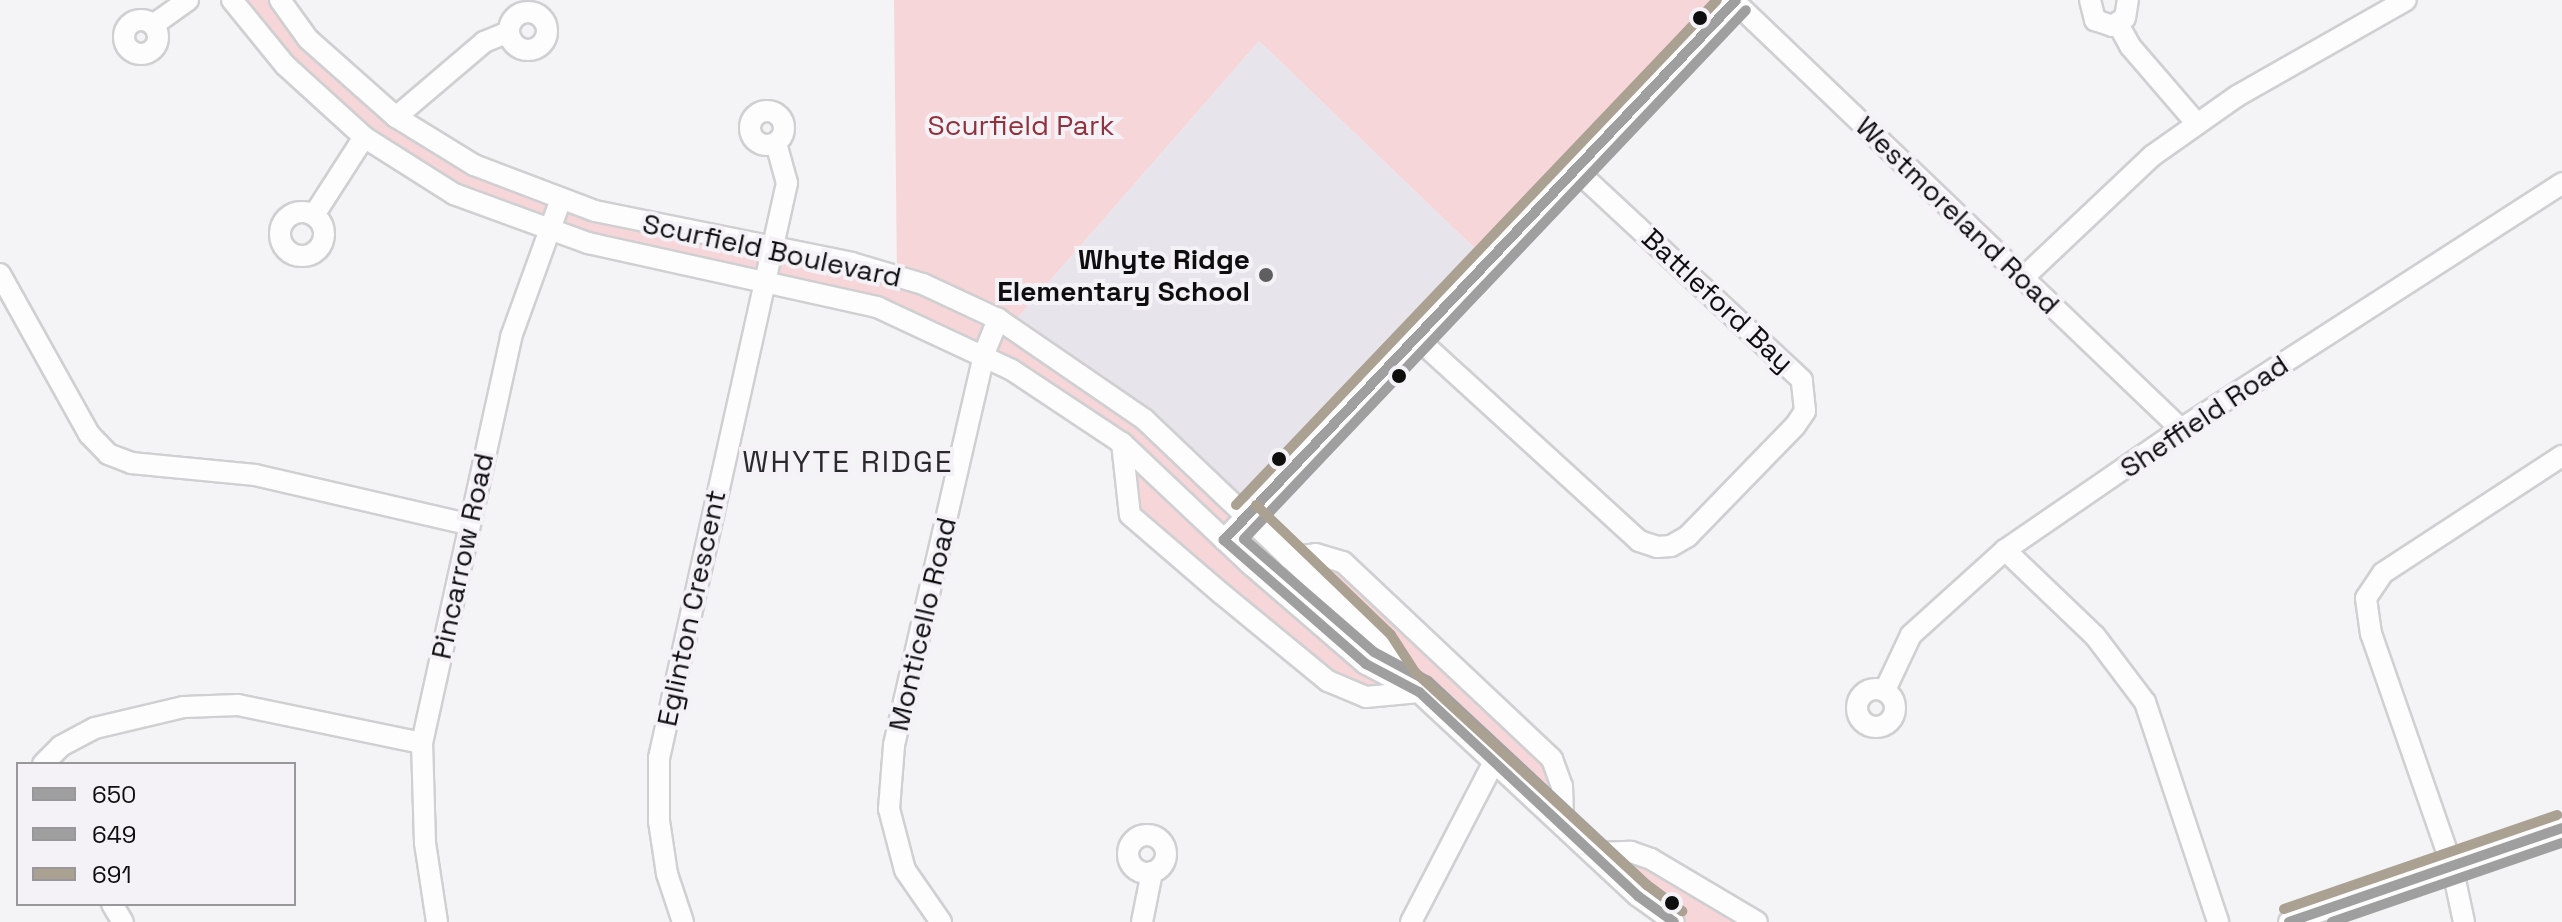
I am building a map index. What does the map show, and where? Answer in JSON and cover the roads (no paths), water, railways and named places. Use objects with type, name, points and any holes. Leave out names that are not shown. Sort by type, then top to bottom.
[{"type":"street","points":[[153,25],[188,0]]},
{"type":"street","name":"Scurfield Boulevard","points":[[232,0],[285,65],[364,137],[454,194],[549,231],[877,307],[984,354],[1122,443],[1224,540],[1366,664],[1411,686]]},
{"type":"street","name":"Scurfield Boulevard","points":[[280,0],[308,39],[396,117],[474,165],[595,211],[852,263],[923,284],[998,319],[1144,419],[1381,645],[1411,686],[1596,853],[1638,896],[1674,922]]},
{"type":"street","points":[[2090,0],[2091,14],[2098,23],[2118,24]]},
{"type":"street","points":[[2118,24],[2128,12],[2128,0]]},
{"type":"street","points":[[2023,278],[2152,156],[2237,96],[2406,0]]},
{"type":"street","points":[[1224,540],[1736,1]]},
{"type":"street","name":"Westmoreland Road","points":[[1736,1],[2181,429]]},
{"type":"street","points":[[2118,24],[2130,46],[2197,124]]},
{"type":"street","points":[[396,117],[484,42],[509,32]]},
{"type":"street","points":[[314,215],[364,137]]},
{"type":"street","name":"Eglinton Crescent","points":[[683,922],[667,874],[659,821],[659,758],[787,183],[776,143]]},
{"type":"street","name":"Battleford Bay","points":[[1418,339],[1639,541],[1657,547],[1671,546],[1688,536],[1795,426],[1805,411],[1802,380],[1576,170]]},
{"type":"street","name":"Sheffield Road","points":[[1885,690],[1911,635],[2005,550],[2181,429],[2562,183]]},
{"type":"street","name":"Pincarrow Road","points":[[437,922],[425,843],[422,743],[511,337],[561,199]]},
{"type":"street","points":[[0,274],[89,434],[108,454],[131,463],[255,475],[468,524]]},
{"type":"street","name":"Monticello Road","points":[[941,922],[905,870],[889,809],[894,745],[984,354],[998,319]]},
{"type":"street","points":[[1122,443],[1130,515],[1222,594],[1328,681],[1366,697],[1411,686]]},
{"type":"street","points":[[2464,922],[2452,866],[2371,634],[2366,598],[2383,573],[2562,456]]},
{"type":"street","points":[[2005,550],[2095,636],[2145,702],[2218,922]]},
{"type":"street","points":[[1289,558],[1316,554],[1343,562],[1552,759],[1562,786],[1563,823]]},
{"type":"street","points":[[45,762],[61,746],[95,728],[184,707],[238,705],[422,743]]},
{"type":"street","points":[[1411,922],[1495,760]]},
{"type":"street","points":[[2289,922],[2558,832],[2562,811]]},
{"type":"street","points":[[1596,853],[1631,852],[1651,859],[1757,922]]},
{"type":"street","points":[[1142,922],[1152,872]]},
{"type":"place","name":"Whyte Ridge Elementary School","points":[[1266,275]]},
{"type":"district","name":"WHYTE RIDGE","points":[[848,462]]},
{"type":"park label","name":"Scurfield Park","points":[[1021,125]]}]
